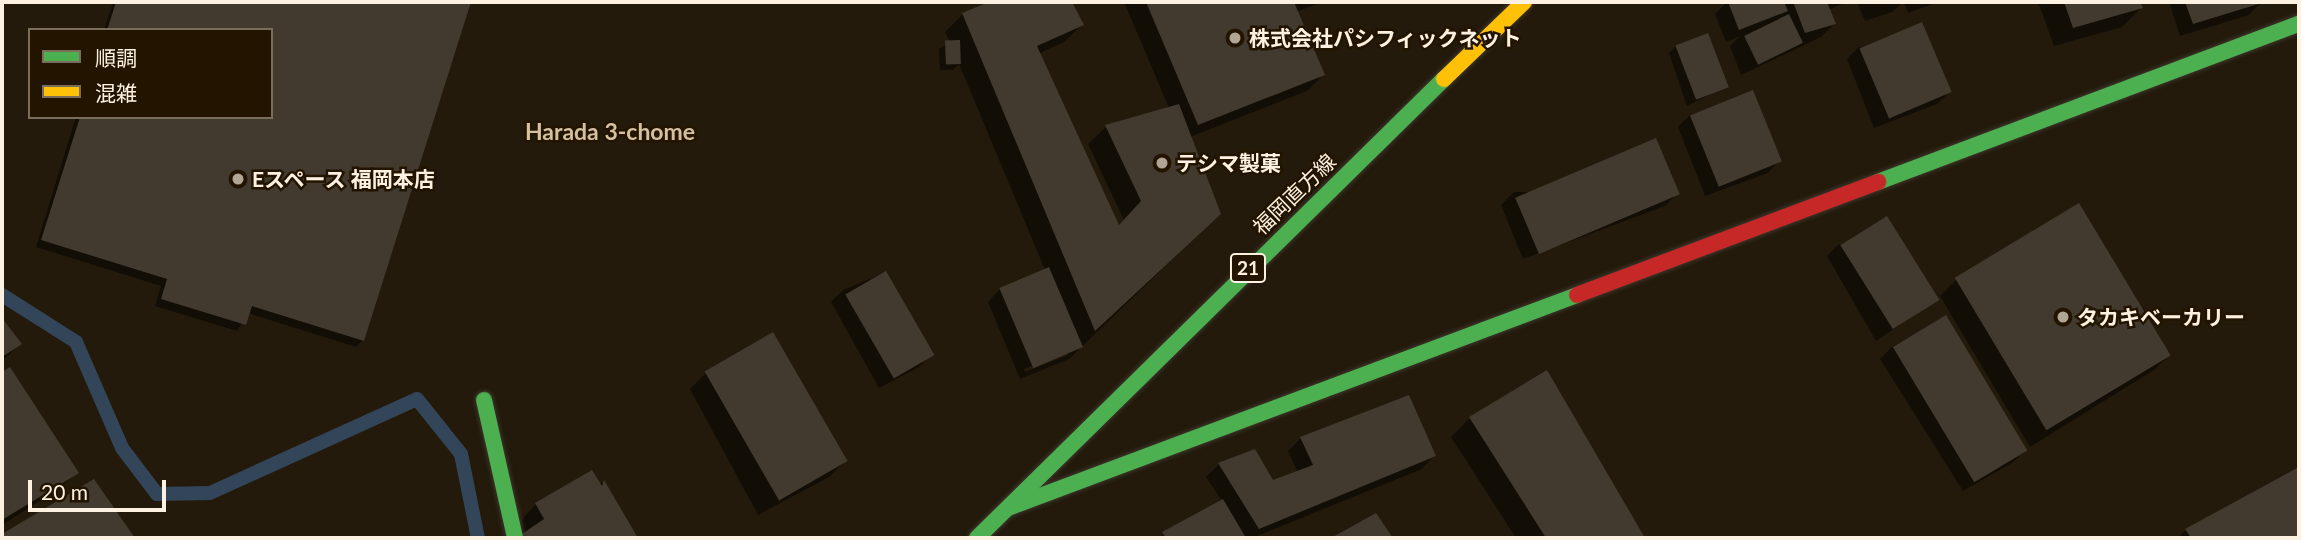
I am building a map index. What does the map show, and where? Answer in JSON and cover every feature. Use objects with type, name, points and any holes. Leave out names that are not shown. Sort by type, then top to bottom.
[{"type":"street","name":"福岡直方線","points":[[977,538],[1238,277],[1524,2]]},
{"type":"street","points":[[1008,508],[2299,24]]},
{"type":"street","points":[[484,400],[514,538]]},
{"type":"building","name":"Eスペース 福岡本店","points":[[116,2],[471,2],[364,341],[252,306],[246,325],[161,299],[167,279],[41,240],[79,119],[273,119],[273,28],[108,28]]},
{"type":"building","name":"テシマ製菓","points":[[989,2],[1072,2],[1084,25],[1037,46],[1119,225],[1141,201],[1105,125],[1179,104],[1221,214],[1095,331],[962,13]]},
{"type":"building","name":"株式会社パシフィックネット","points":[[1146,2],[1294,2],[1325,75],[1198,125]]},
{"type":"building","points":[[1728,2],[1784,2],[1788,11],[1739,30]]},
{"type":"building","points":[[1793,2],[1827,2],[1836,24],[1805,33]]},
{"type":"building","points":[[2064,2],[2140,2],[2143,8],[2073,28]]},
{"type":"building","points":[[2185,2],[2265,2],[2193,24]]},
{"type":"building","points":[[1789,14],[1803,43],[1758,65],[1744,36]]},
{"type":"building","points":[[1922,22],[1952,92],[1889,119],[1859,49]]},
{"type":"building","points":[[1708,33],[1729,87],[1696,100],[1675,46]]},
{"type":"building","points":[[960,40],[961,64],[946,65],[945,41]]},
{"type":"building","points":[[1753,90],[1782,161],[1719,187],[1690,115]]},
{"type":"building","points":[[1656,138],[1680,194],[1539,254],[1515,198]]},
{"type":"building","name":"タカキベーカリー","points":[[2079,203],[2171,356],[2046,430],[1955,278]]},
{"type":"building","points":[[1887,216],[1939,300],[1893,329],[1840,245]]},
{"type":"building","points":[[1049,267],[1083,347],[1033,368],[999,288]]},
{"type":"building","points":[[886,271],[934,355],[894,379],[845,294]]},
{"type":"building","points":[[1946,315],[2027,450],[1974,482],[1893,347]]},
{"type":"building","points":[[2,318],[22,344],[2,357]]},
{"type":"building","points":[[773,332],[848,461],[779,501],[705,372]]},
{"type":"building","points":[[10,367],[79,473],[2,520],[2,372]]},
{"type":"building","points":[[1547,370],[1645,538],[1546,538],[1469,417]]},
{"type":"building","points":[[1409,395],[1436,456],[1259,529],[1218,463],[1255,449],[1273,480],[1313,465],[1300,437]]},
{"type":"building","points":[[2299,467],[2299,538],[2191,538],[2185,529]]},
{"type":"building","points":[[592,470],[602,486],[604,480],[638,538],[516,538],[544,519],[535,503]]},
{"type":"building","points":[[94,479],[135,538],[2,538],[2,534]]},
{"type":"building","points":[[1223,499],[1246,538],[1166,538],[1162,532]]},
{"type":"building","points":[[1376,513],[1393,538],[1331,538]]},
{"type":"waterway","points":[[2,295],[76,342],[122,448],[157,494],[210,493],[417,399],[461,454],[478,538]]},
{"type":"traffic: fast","points":[[1878,182],[2299,24]]},
{"type":"traffic: fast","points":[[977,538],[1444,79]]},
{"type":"traffic: fast","points":[[1008,508],[1577,295]]},
{"type":"traffic: fast","points":[[484,400],[515,538]]},
{"type":"traffic: slow","points":[[1444,79],[1524,2]]},
{"type":"traffic: jam","points":[[1577,295],[1878,182]]},
{"type":"place","name":"株式会社パシフィックネット","points":[[1235,38]]},
{"type":"place","name":"テシマ製菓","points":[[1162,163]]},
{"type":"place","name":"Eスペース 福岡本店","points":[[238,179]]},
{"type":"place","name":"タカキベーカリー","points":[[2063,317]]},
{"type":"district","name":"Harada 3-chome","points":[[610,131]]}]
